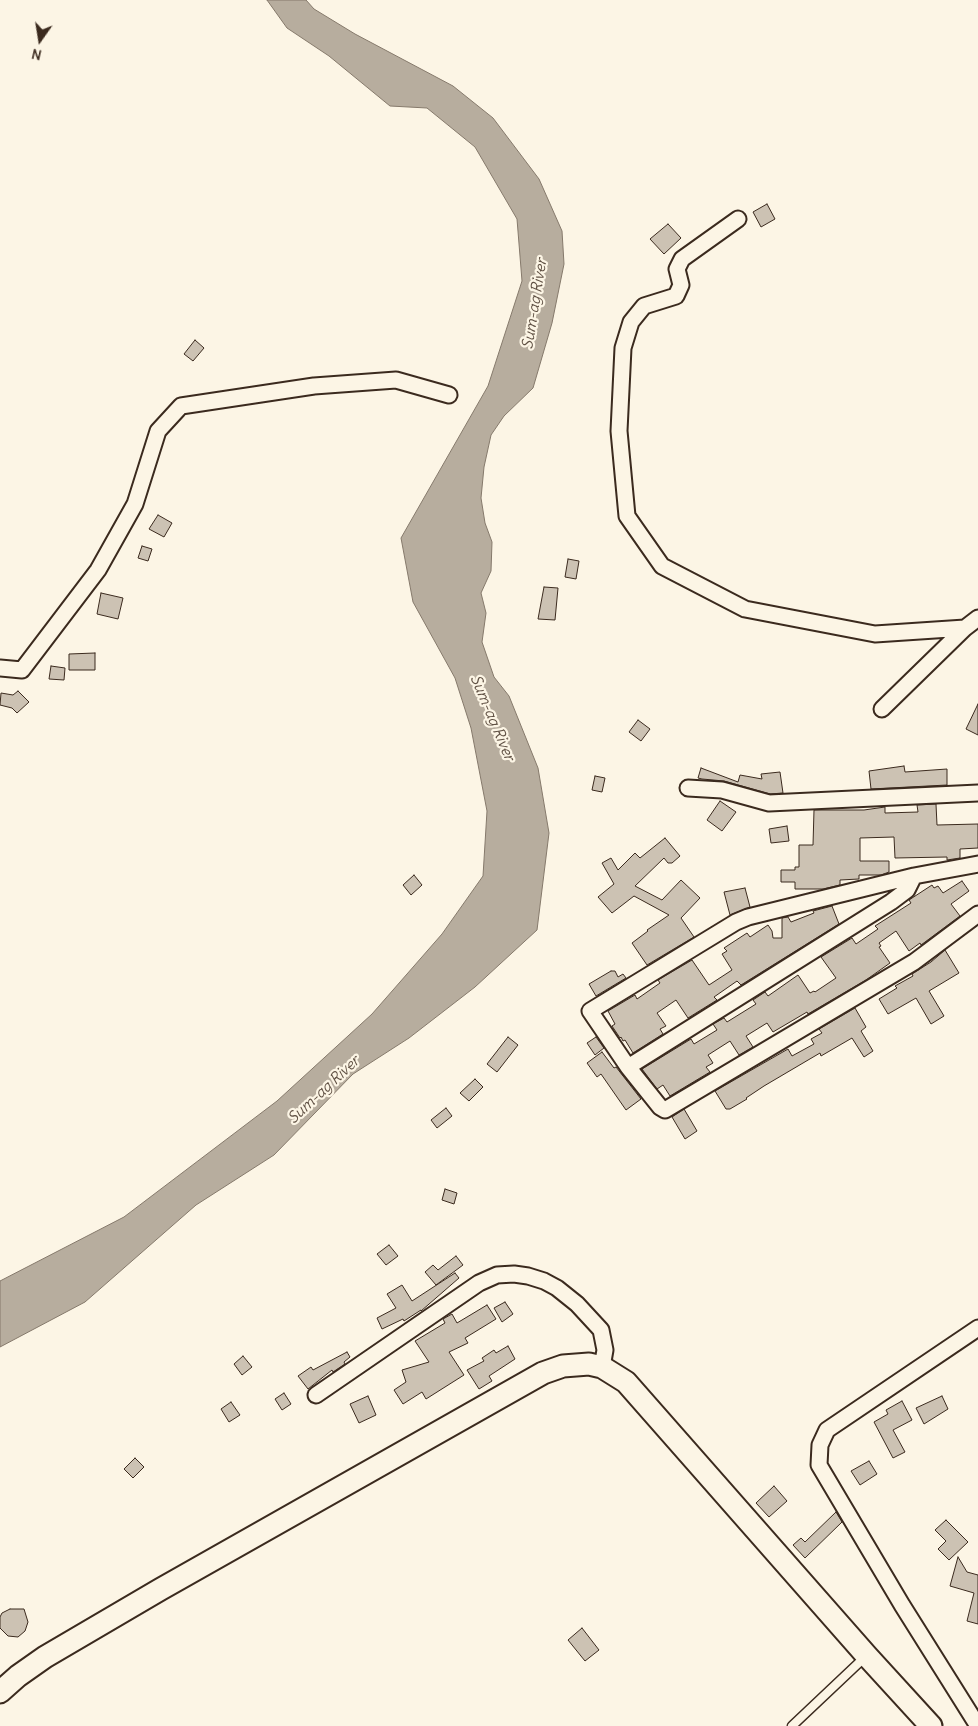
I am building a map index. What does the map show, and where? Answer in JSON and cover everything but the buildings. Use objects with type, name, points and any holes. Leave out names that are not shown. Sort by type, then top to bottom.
[{"type":"main road","points":[[0,1692],[18,1676],[45,1657],[136,1604],[543,1374],[563,1366],[576,1364],[602,1367],[626,1382],[931,1726]]},
{"type":"street","points":[[738,219],[682,259],[677,269],[681,285],[676,296],[644,306],[631,322],[623,348],[619,432],[626,516],[662,566],[745,609],[875,634],[965,628]]},
{"type":"street","points":[[0,668],[22,670],[98,570],[135,504],[158,431],[180,406],[314,386],[396,380],[449,395]]},
{"type":"street","points":[[882,709],[965,628],[978,618]]},
{"type":"street","points":[[688,788],[722,790],[768,802],[978,793]]},
{"type":"street","points":[[978,864],[914,876],[748,917],[736,922],[590,1011],[628,1067],[660,1107],[665,1110],[914,962],[978,914]]},
{"type":"street","points":[[628,1067],[890,902],[907,890],[914,876]]},
{"type":"street","points":[[316,1395],[478,1283],[497,1275],[521,1275],[544,1281],[557,1288],[577,1304],[601,1330],[605,1350],[602,1367]]},
{"type":"street","points":[[978,1328],[827,1430],[820,1445],[819,1465],[902,1605],[978,1726]]},
{"type":"lane","points":[[792,1726],[867,1656]]},
{"type":"water","name":"Sum-ag River","points":[[267,0],[306,0],[314,9],[355,34],[453,86],[493,118],[539,179],[562,231],[564,264],[552,323],[533,388],[504,416],[491,435],[484,467],[481,498],[485,523],[492,542],[491,571],[481,593],[486,613],[482,642],[494,677],[509,696],[538,768],[549,833],[537,930],[475,987],[409,1038],[353,1074],[274,1155],[196,1205],[85,1302],[0,1347],[0,1281],[124,1217],[277,1101],[372,1014],[442,934],[483,876],[487,811],[471,728],[455,678],[413,602],[401,538],[488,386],[522,281],[517,219],[475,147],[427,108],[390,106],[329,56],[287,28]]}]
